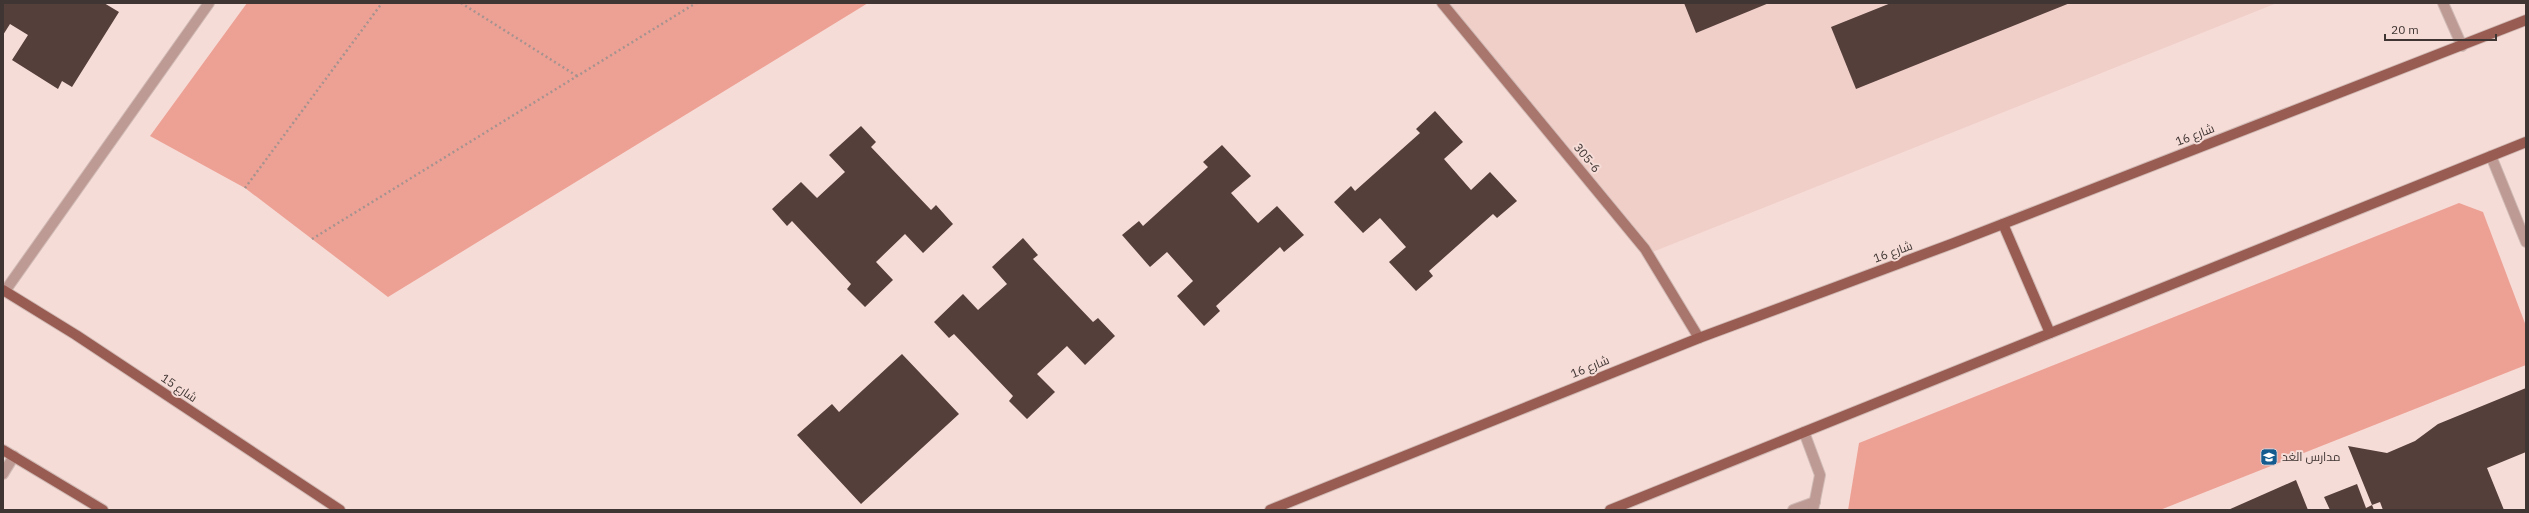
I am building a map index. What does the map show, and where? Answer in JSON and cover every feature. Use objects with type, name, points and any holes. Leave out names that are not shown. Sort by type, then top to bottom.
[{"type":"main road","name":"شارع 16","points":[[1270,510],[1699,338],[2003,224],[2526,20]]},
{"type":"main road","points":[[1610,510],[2526,142]]},
{"type":"main road","points":[[2003,224],[2050,333]]},
{"type":"main road","name":"شارع 15","points":[[4,291],[82,339],[340,510]]},
{"type":"main road","points":[[3,450],[103,510]]},
{"type":"street","points":[[4,291],[210,3]]},
{"type":"street","name":"305-6","points":[[1442,3],[1646,249],[1699,338]]},
{"type":"street","points":[[2443,3],[2462,46]]},
{"type":"street","points":[[2492,156],[2526,242]]},
{"type":"street","points":[[1793,510],[1814,506],[1820,475],[1804,432]]},
{"type":"street","points":[[3,474],[14,456]]},
{"type":"path","points":[[245,188],[382,3]]},
{"type":"path","points":[[461,3],[577,76]]},
{"type":"path","points":[[312,239],[696,3]]},
{"type":"shaded area","points":[[247,3],[868,3],[388,297],[245,188],[150,136]]},
{"type":"shaded area","points":[[1442,3],[2277,3],[1650,253]]},
{"type":"shaded area","points":[[2459,203],[2483,212],[2526,326],[2526,365],[2160,510],[1848,510],[1859,443]]},
{"type":"building","points":[[3,3],[104,3],[119,12],[72,87],[62,81],[58,89],[12,60],[28,35],[10,24],[3,35]]},
{"type":"building","points":[[1684,3],[1769,3],[1696,33]]},
{"type":"building","points":[[1891,3],[2070,3],[1856,89],[1831,27]]},
{"type":"building","points":[[1435,111],[1463,142],[1444,159],[1471,190],[1490,172],[1517,201],[1497,218],[1493,214],[1429,271],[1433,276],[1416,291],[1389,262],[1406,247],[1380,218],[1363,233],[1334,202],[1351,186],[1355,191],[1420,133],[1416,129]]},
{"type":"building","points":[[861,126],[876,142],[871,147],[931,210],[936,205],[953,224],[923,253],[905,234],[876,262],[893,280],[865,307],[847,289],[851,284],[792,221],[787,226],[772,209],[801,182],[817,198],[845,172],[829,155]]},
{"type":"building","points":[[1222,145],[1251,176],[1231,193],[1258,223],[1277,206],[1304,235],[1284,252],[1280,247],[1216,306],[1220,311],[1204,326],[1177,296],[1193,281],[1167,252],[1150,267],[1122,235],[1139,221],[1143,226],[1208,167],[1203,162]]},
{"type":"building","points":[[1023,238],[1038,255],[1033,259],[1093,322],[1098,318],[1115,336],[1085,365],[1067,346],[1037,374],[1055,392],[1027,419],[1009,401],[1013,396],[954,334],[949,338],[934,322],[963,294],[978,310],[1007,284],[992,267]]},
{"type":"building","points":[[902,354],[959,414],[861,504],[797,435],[832,404],[839,412]]},
{"type":"building","points":[[2526,388],[2526,452],[2487,468],[2504,510],[2383,510],[2380,502],[2372,505],[2348,446],[2387,453],[2415,441],[2438,424]]},
{"type":"building","points":[[2296,480],[2308,510],[2228,510]]},
{"type":"building","points":[[2357,484],[2366,508],[2372,505],[2374,510],[2330,510],[2324,497]]},
{"type":"place","name":"مدارس الغد","points":[[2269,457]]}]
